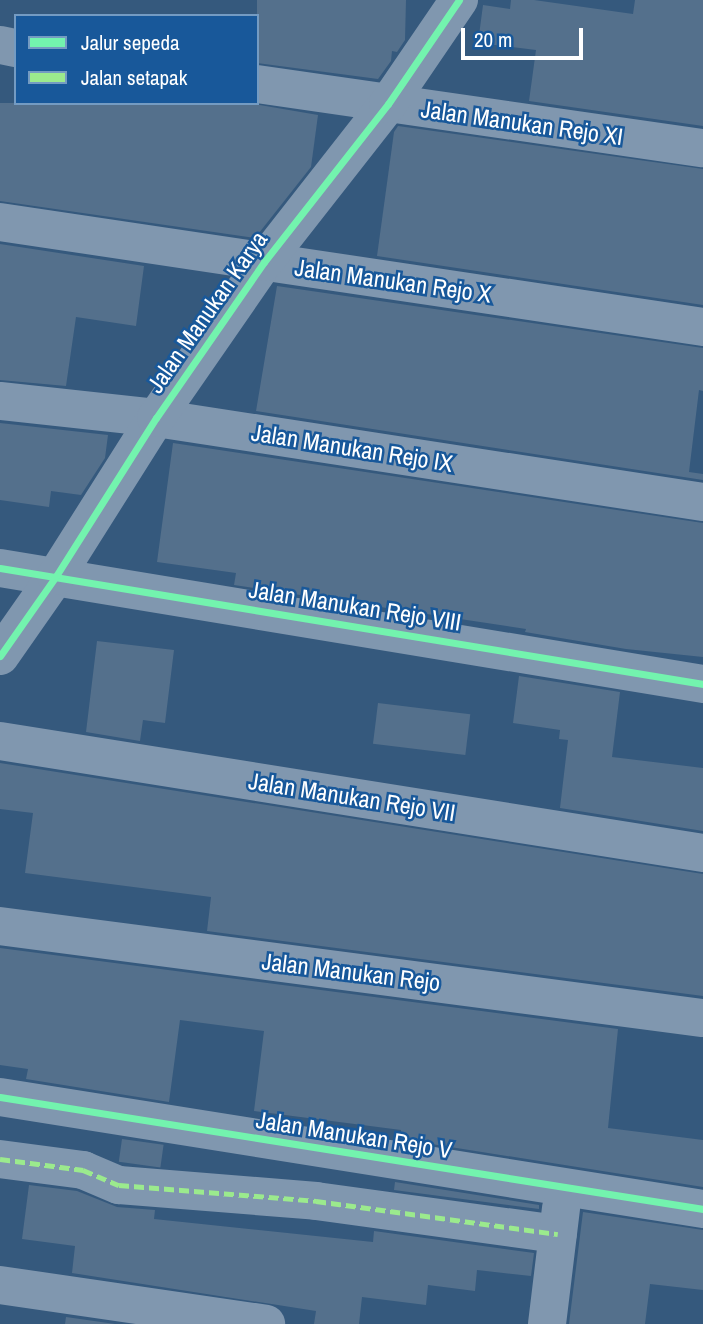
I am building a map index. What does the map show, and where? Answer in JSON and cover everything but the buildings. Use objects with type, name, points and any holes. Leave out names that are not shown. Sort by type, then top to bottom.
[{"type":"street","name":"Jalan Manukan Karya","points":[[0,656],[56,576],[156,418],[264,262],[388,104],[459,0]]},
{"type":"street","name":"Jalan Manukan Rejo XI","points":[[259,84],[703,148]]},
{"type":"street","name":"Jalan Manukan Rejo X","points":[[0,222],[703,327]]},
{"type":"street","name":"Jalan Manukan Rejo IX","points":[[0,401],[156,418],[703,502]]},
{"type":"street","name":"Jalan Manukan Rejo VIII","points":[[0,568],[703,684]]},
{"type":"street","name":"Jalan Manukan Rejo VII","points":[[0,740],[703,853]]},
{"type":"street","name":"Jalan Manukan Rejo","points":[[0,926],[703,1018]]},
{"type":"street","name":"Jalan Manukan Rejo V","points":[[0,1097],[703,1209]]},
{"type":"street","points":[[0,1159],[83,1170],[119,1185],[316,1201],[558,1234]]},
{"type":"street","points":[[547,1324],[564,1188]]},
{"type":"street","points":[[0,1285],[266,1324]]},
{"type":"marked path","points":[[0,1159],[83,1170],[119,1185],[316,1201],[558,1234]]},
{"type":"cycle path","points":[[0,656],[56,576],[156,418],[264,262],[388,104],[459,0]]},
{"type":"cycle path","points":[[0,568],[703,684]]},
{"type":"cycle path","points":[[0,1097],[703,1209]]}]
